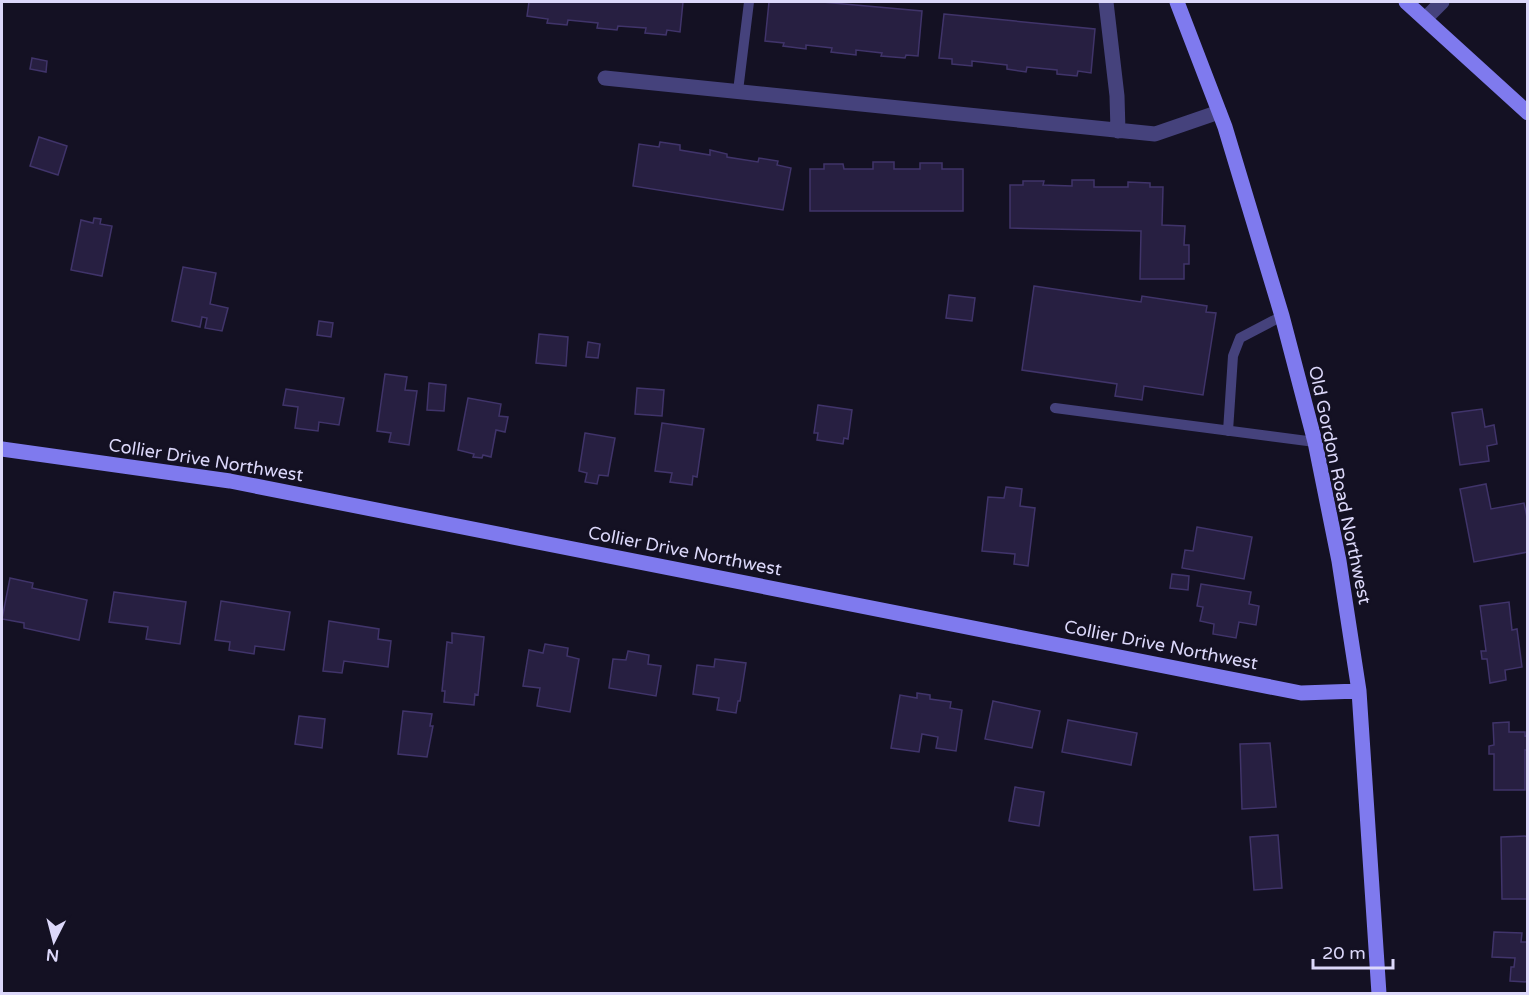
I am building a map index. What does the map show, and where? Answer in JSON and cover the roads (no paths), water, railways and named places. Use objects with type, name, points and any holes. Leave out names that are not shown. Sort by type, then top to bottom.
[{"type":"main road","name":"Old Gordon Road Northwest","points":[[1177,2],[1219,112],[1282,316],[1315,442],[1339,561],[1359,691],[1379,993]]},
{"type":"main road","points":[[1406,2],[1527,113]]},
{"type":"main road","name":"Collier Drive Northwest","points":[[2,449],[230,481],[1301,693],[1359,691]]},
{"type":"street","points":[[1106,2],[1118,96],[1118,131]]},
{"type":"street","points":[[1425,19],[1442,2]]},
{"type":"street","points":[[605,78],[1155,134],[1219,112]]},
{"type":"lane","points":[[738,91],[749,2]]},
{"type":"lane","points":[[1228,431],[1233,356],[1240,338],[1282,316]]},
{"type":"lane","points":[[1055,408],[1315,442]]}]
